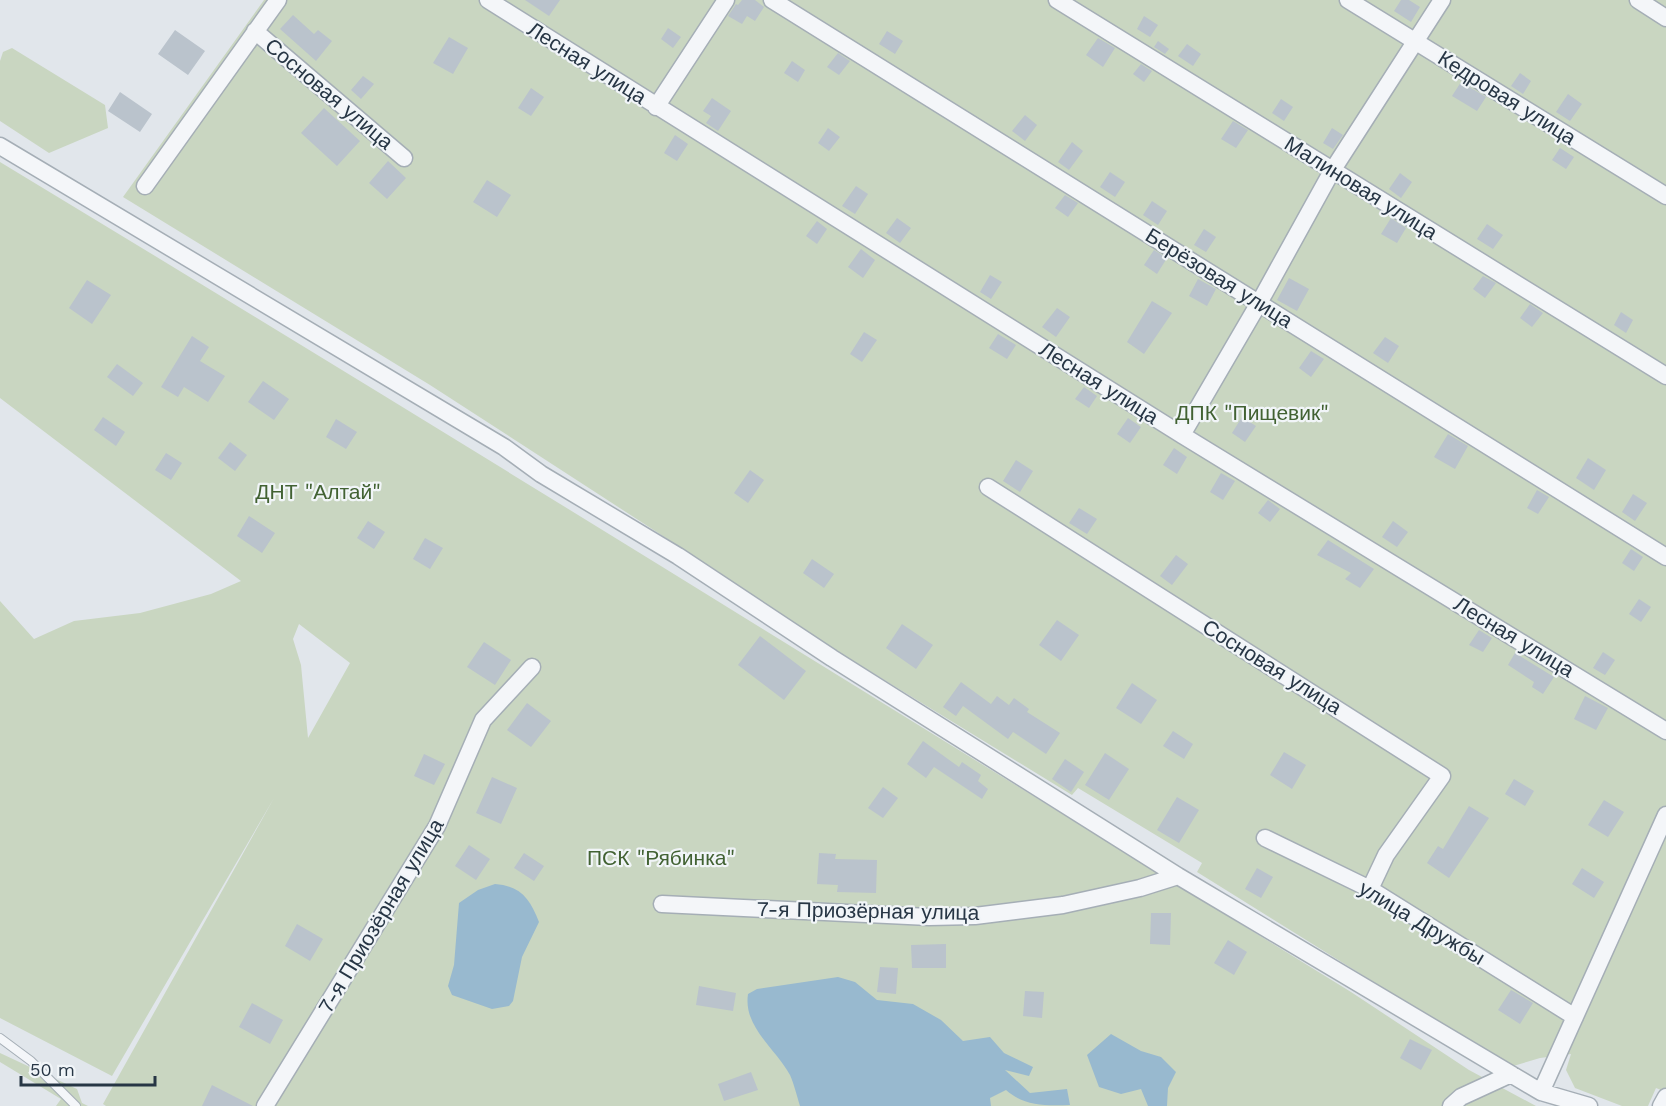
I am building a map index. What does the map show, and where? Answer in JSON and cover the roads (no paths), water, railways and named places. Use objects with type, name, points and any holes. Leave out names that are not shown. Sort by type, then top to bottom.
[{"type":"street","points":[[145,186],[278,0]]},
{"type":"street","name":"Лесная улица","points":[[488,0],[512,7],[656,107],[1182,435],[1666,730]]},
{"type":"street","name":"Лесная улица","points":[[656,107],[726,0]]},
{"type":"street","name":"Берёзовая улица","points":[[772,0],[1666,557]]},
{"type":"street","name":"Малиновая улица","points":[[1057,0],[1666,376]]},
{"type":"street","name":"Кедровая улица","points":[[1348,0],[1666,196]]},
{"type":"street","points":[[1182,435],[1332,171],[1442,0]]},
{"type":"street","points":[[1638,0],[1666,18]]},
{"type":"street","name":"Сосновая улица","points":[[255,31],[404,158]]},
{"type":"street","points":[[0,146],[504,447],[541,474],[678,556],[832,658],[1178,876],[1541,1092],[1589,1106]]},
{"type":"street","name":"Сосновая улица","points":[[988,487],[1442,776],[1386,855],[1370,889]]},
{"type":"street","name":"7-я Приозёрная улица","points":[[266,1106],[437,826],[483,720],[532,667]]},
{"type":"street","points":[[1541,1092],[1666,815]]},
{"type":"street","name":"улица Дружбы","points":[[1265,838],[1370,889],[1575,1017]]},
{"type":"street","name":"7-я Приозёрная улица","points":[[662,904],[929,917],[975,916],[1063,905],[1140,888],[1178,876]]},
{"type":"street","points":[[1451,1106],[1461,1097],[1511,1074]]},
{"type":"street","points":[[1661,1106],[1666,1097]]},
{"type":"lane","points":[[0,1038],[31,1061],[76,1106]]},
{"type":"water","points":[[495,884],[512,888],[523,895],[539,922],[522,957],[513,1001],[509,1006],[492,1009],[452,995],[448,986],[454,965],[459,903],[478,890]]},
{"type":"water","points":[[838,977],[855,982],[877,1000],[913,1004],[941,1020],[963,1041],[990,1037],[1004,1053],[1033,1067],[1029,1076],[1005,1070],[1030,1093],[1067,1089],[1070,1105],[1035,1104],[1020,1099],[1006,1090],[990,1098],[991,1106],[800,1106],[790,1075],[750,1017],[748,994],[757,989]]},
{"type":"water","points":[[1111,1034],[1141,1051],[1161,1057],[1176,1072],[1168,1088],[1167,1106],[1148,1106],[1141,1089],[1121,1094],[1099,1087],[1087,1055]]},
{"type":"park label","name":"ДПК \"Пищевик\"","points":[[1252,413]]},
{"type":"park label","name":"ДНТ \"Алтай\"","points":[[318,492]]},
{"type":"park label","name":"ПСК \"Рябинка\"","points":[[661,858]]}]
